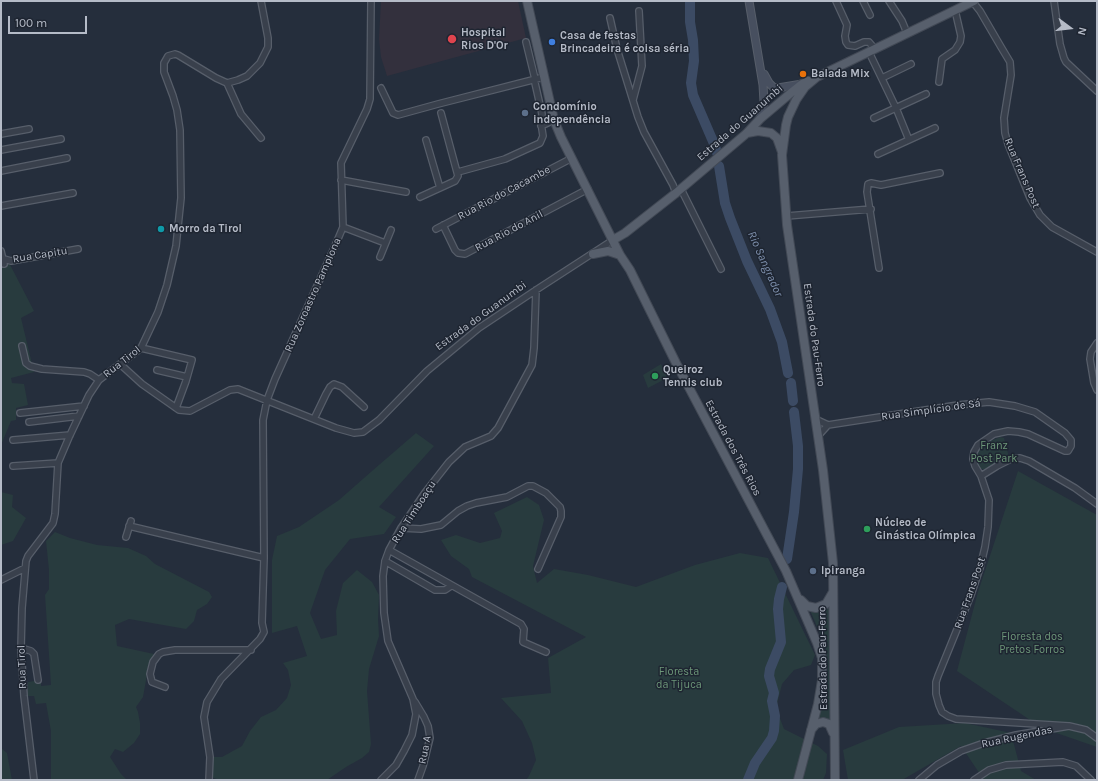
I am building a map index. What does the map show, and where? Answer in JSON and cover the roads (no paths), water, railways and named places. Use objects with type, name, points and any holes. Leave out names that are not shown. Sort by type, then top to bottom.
[{"type":"main road","name":"Estrada dos Três Rios","points":[[527,1],[554,120],[621,257],[786,571],[818,643],[822,658],[823,670],[820,691],[798,780]]},
{"type":"main road","name":"Estrada do Pau-Ferro","points":[[835,778],[833,563],[829,516],[786,216],[782,155],[786,125],[791,110],[801,92],[817,77],[973,1]]},
{"type":"main road","name":"Estrada do Guanumbi","points":[[613,240],[625,233],[678,191],[747,134],[760,119],[802,84],[817,77]]},
{"type":"main road","points":[[747,134],[758,131],[771,133],[779,142],[782,155]]},
{"type":"main road","points":[[593,254],[608,251],[621,257],[622,239],[625,233],[614,230],[602,218]]},
{"type":"main road","points":[[798,597],[807,606],[816,608],[824,606],[828,602],[833,590]]},
{"type":"main road","points":[[810,730],[820,722],[826,722],[829,724],[835,738]]},
{"type":"street","points":[[261,1],[268,38],[268,46],[265,55],[254,70],[247,76],[227,83],[241,114],[261,138]]},
{"type":"street","name":"Rua Zoroastro Pamplona","points":[[267,400],[343,227],[341,163],[367,109],[370,99],[371,1]]},
{"type":"street","points":[[749,1],[764,97],[760,119]]},
{"type":"street","points":[[836,1],[847,25],[845,36],[846,42],[855,46],[864,42],[869,42],[882,78],[909,140]]},
{"type":"street","points":[[863,1],[870,15]]},
{"type":"street","points":[[889,1],[902,21],[907,33]]},
{"type":"street","name":"Rua Frans Post","points":[[973,1],[1010,62],[1011,75],[1004,118],[1005,133],[1030,198],[1040,215],[1052,227],[1097,252]]},
{"type":"street","points":[[1054,1],[1060,44],[1064,58],[1066,62],[1097,91]]},
{"type":"street","points":[[940,82],[942,59],[955,50],[960,42],[961,36],[955,10]]},
{"type":"street","points":[[633,100],[642,66],[639,11]]},
{"type":"street","points":[[610,18],[626,80],[644,132],[721,269]]},
{"type":"street","points":[[458,172],[505,159],[540,143],[543,136],[541,126],[542,114],[526,42]]},
{"type":"street","name":"Rua Tirol","points":[[34,780],[24,696],[21,648],[22,608],[26,561],[28,556],[51,527],[55,518],[58,463],[84,406],[98,380],[141,348],[158,312],[167,285],[176,246],[181,198],[180,130],[177,110],[164,72],[164,63],[168,56],[175,54],[227,83]]},
{"type":"street","points":[[760,64],[765,78],[773,87],[782,88],[802,84]]},
{"type":"street","points":[[882,78],[911,64]]},
{"type":"street","points":[[382,88],[393,113],[398,115],[535,81],[544,77]]},
{"type":"street","points":[[874,118],[926,94]]},
{"type":"street","points":[[420,197],[455,182],[458,176],[441,113]]},
{"type":"street","points":[[541,126],[554,120]]},
{"type":"street","points":[[878,154],[935,128]]},
{"type":"street","points":[[1,134],[29,129]]},
{"type":"street","points":[[1,150],[61,139]]},
{"type":"street","points":[[426,140],[440,188]]},
{"type":"street","points":[[1,171],[67,158]]},
{"type":"street","name":"Rua Rio do Cacambe","points":[[436,229],[572,158]]},
{"type":"street","points":[[879,268],[871,209],[867,192],[868,184],[880,185],[940,173]]},
{"type":"street","points":[[341,180],[406,192]]},
{"type":"street","name":"Rua Rio do Anil","points":[[443,225],[458,254],[465,254],[588,189]]},
{"type":"street","points":[[1,206],[73,193]]},
{"type":"street","points":[[786,216],[871,209]]},
{"type":"street","points":[[343,227],[385,243]]},
{"type":"street","points":[[380,257],[391,230]]},
{"type":"street","name":"Estrada do Guanumbi","points":[[176,408],[183,411],[190,411],[230,390],[238,389],[354,433],[363,432],[379,420],[442,358],[480,328],[613,240]]},
{"type":"street","name":"Rua Capitu","points":[[3,260],[12,261],[78,249]]},
{"type":"street","points":[[1,251],[3,260]]},
{"type":"street","name":"Rua Timboaçu","points":[[382,780],[396,765],[412,736],[416,714],[413,699],[388,642],[384,613],[383,576],[385,561],[401,528],[448,462],[465,447],[491,436],[498,428],[532,365],[536,290]]},
{"type":"street","points":[[1097,344],[1091,352],[1090,359],[1094,383],[1097,390]]},
{"type":"street","points":[[22,346],[26,363],[30,366],[42,369],[84,372],[90,374],[98,380]]},
{"type":"street","points":[[120,364],[142,384],[176,408],[192,360],[141,348]]},
{"type":"street","points":[[157,370],[187,377]]},
{"type":"street","points":[[314,419],[330,386],[334,384],[342,387],[364,408]]},
{"type":"street","points":[[209,780],[210,757],[204,717],[207,702],[221,680],[260,639],[264,632],[262,623],[264,558],[263,420],[267,400]]},
{"type":"street","name":"Rua Simplício de Sá","points":[[828,425],[951,406],[989,402],[1015,406],[1034,412],[1065,433],[1071,440],[1071,446],[1068,451],[1065,451],[1028,434],[1008,431],[994,434],[978,445],[974,452],[973,459],[975,466],[981,476]]},
{"type":"street","points":[[20,413],[84,406]]},
{"type":"street","points":[[29,422],[79,416]]},
{"type":"street","points":[[815,419],[828,425],[818,436]]},
{"type":"street","points":[[13,440],[70,435]]},
{"type":"street","points":[[981,476],[1011,459],[1020,458],[1029,461],[1075,488],[1097,504]]},
{"type":"street","points":[[13,466],[58,463]]},
{"type":"street","name":"Rua Frans Post","points":[[981,476],[989,500],[988,526],[985,547],[972,595],[936,682],[936,694],[939,705],[942,712],[956,719],[1069,726]]},
{"type":"street","points":[[401,528],[421,529],[441,525],[458,511],[467,506],[507,497],[528,486],[533,486],[546,493],[560,507],[561,511],[561,517],[538,569]]},
{"type":"street","points":[[126,537],[130,523],[264,558]]},
{"type":"street","points":[[389,550],[521,624],[524,629],[523,642],[546,652]]},
{"type":"street","points":[[385,561],[434,590],[445,590],[451,586]]},
{"type":"street","points":[[1,580],[25,568]]},
{"type":"street","points":[[21,648],[34,654],[38,680]]},
{"type":"street","points":[[164,687],[152,682],[150,674],[154,662],[159,654],[163,652],[175,650],[250,650]]},
{"type":"street","name":"Rua A","points":[[413,699],[424,717],[429,732],[428,749],[418,780]]},
{"type":"street","name":"Rua Rugendas","points":[[919,780],[946,759],[969,748],[984,743],[1069,726],[1086,730],[1097,738]]},
{"type":"street","points":[[974,780],[988,770],[1006,765],[1063,762],[1076,766],[1091,780]]},
{"type":"waterway","name":"Rio Sangrador","points":[[690,1],[690,22],[694,61],[691,83],[693,95],[717,153]]},
{"type":"waterway","name":"Rio Sangrador","points":[[719,166],[725,203],[747,261],[770,309],[782,342],[788,373]]},
{"type":"waterway","name":"Rio Sangrador","points":[[791,383],[793,401]]},
{"type":"waterway","name":"Rio Sangrador","points":[[787,559],[794,512],[798,469],[798,446],[794,412]]},
{"type":"waterway","name":"Rio Sangrador","points":[[748,780],[755,763],[772,738],[774,731],[775,716],[772,701],[774,693],[769,676],[770,669],[781,642],[778,609],[782,587]]},
{"type":"place","name":"Hospital Rios D'Or","points":[[452,39]]},
{"type":"place","name":"Casa de festas Brincadeira é coisa séria","points":[[552,42]]},
{"type":"place","name":"Balada Mix","points":[[803,74]]},
{"type":"place","name":"Condomínio independência","points":[[525,113]]},
{"type":"place","name":"Morro da Tirol","points":[[161,229]]},
{"type":"place","name":"Queiroz Tennis club","points":[[655,376]]},
{"type":"place","name":"Núcleo de Ginástica Olímpica","points":[[867,529]]},
{"type":"place","name":"Ipiranga","points":[[813,571]]},
{"type":"park label","name":"Franz Post Park","points":[[994,452]]},
{"type":"park label","name":"Floresta dos Pretos Forros","points":[[1032,643]]},
{"type":"park label","name":"Floresta da Tijuca","points":[[679,678]]}]
